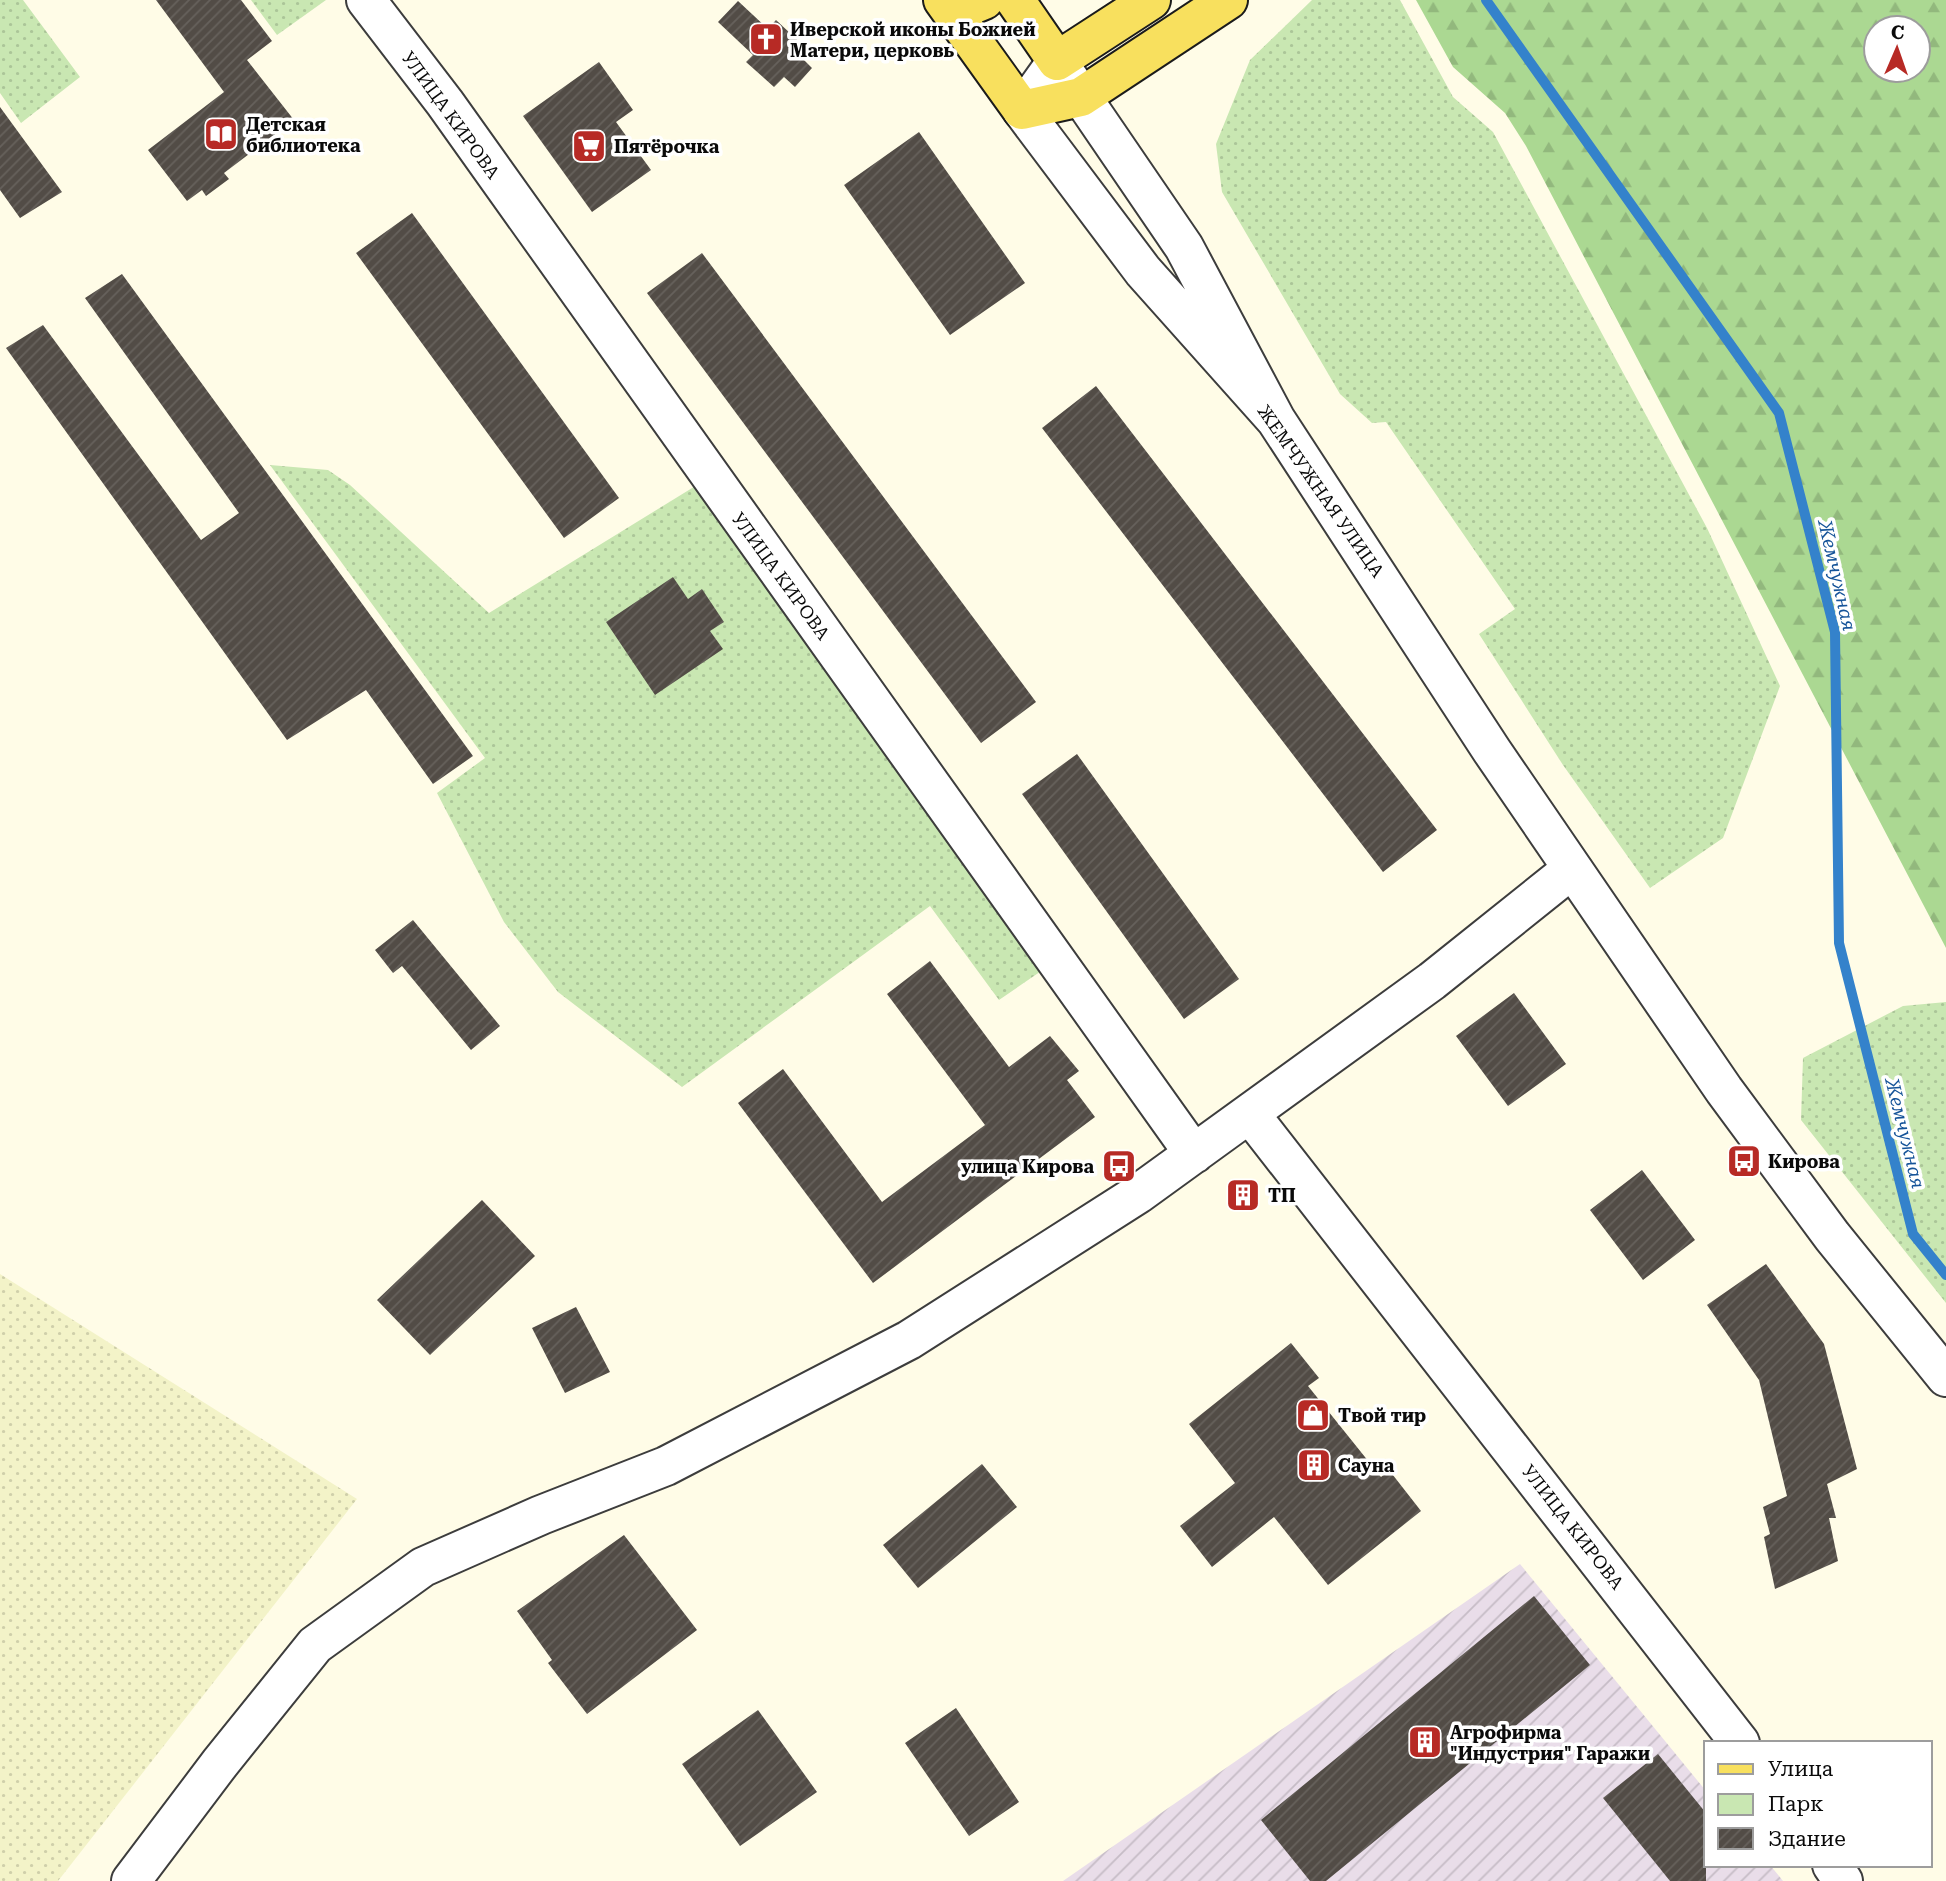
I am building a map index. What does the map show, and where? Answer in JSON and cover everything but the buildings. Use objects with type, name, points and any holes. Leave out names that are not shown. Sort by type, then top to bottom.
[{"type":"main road","points":[[945,0],[972,5],[984,0]]},
{"type":"main road","name":"ЖЕМЧУЖНАЯ УЛИЦА","points":[[945,0],[1022,110]]},
{"type":"main road","points":[[1015,0],[1056,61],[1151,0]]},
{"type":"main road","points":[[1022,110],[1081,97],[1228,0]]},
{"type":"street","name":"УЛИЦА КИРОВА","points":[[366,0],[445,103],[1194,1154]]},
{"type":"street","points":[[1022,110],[1056,61],[1184,247],[1276,420]]},
{"type":"street","name":"ЖЕМЧУЖНАЯ УЛИЦА","points":[[1022,110],[1143,271],[1276,420],[1572,869]]},
{"type":"street","points":[[131,1881],[220,1763],[315,1645],[423,1567],[541,1515],[666,1466],[909,1340],[1138,1194],[1432,981],[1529,900],[1572,869],[1740,1112],[1832,1236],[1946,1377]]},
{"type":"street","name":"УЛИЦА КИРОВА","points":[[1250,1114],[1738,1741]]},
{"type":"shaded area","points":[[1520,1564],[1704,1789],[1704,1867],[1772,1867],[1783,1881],[1063,1881]]},
{"type":"green space","points":[[0,0],[23,0],[80,77],[21,123],[0,93]]},
{"type":"green space","points":[[251,0],[326,0],[277,35]]},
{"type":"green space","points":[[1312,0],[1400,0],[1453,97],[1493,132],[1707,528],[1780,686],[1723,838],[1650,888],[1563,765],[1479,634],[1515,609],[1386,422],[1372,423],[1340,394],[1222,192],[1216,144],[1250,60]]},
{"type":"green space","points":[[1416,0],[1946,0],[1946,948],[1526,146],[1505,113],[1453,67]]},
{"type":"green space","points":[[270,465],[328,470],[350,485],[489,613],[697,485],[1050,965],[999,1000],[930,906],[682,1087],[558,992],[504,922],[437,793],[485,758]]},
{"type":"green space","points":[[1946,1002],[1946,1303],[1801,1120],[1803,1058],[1903,1006]]},
{"type":"green space","points":[[0,1274],[357,1499],[58,1881],[0,1881]]},
{"type":"waterway","name":"Жемчужная","points":[[1486,0],[1779,413],[1835,632],[1839,943],[1913,1234],[1946,1275]]},
{"type":"place","name":"Иверской иконы Божией Матери, церковь","points":[[766,39]]},
{"type":"place","name":"Детская библиотека","points":[[221,134]]},
{"type":"place","name":"Пятёрочка","points":[[589,146]]},
{"type":"place","name":"Кирова","points":[[1744,1161]]},
{"type":"place","name":"улица Кирова","points":[[1119,1166]]},
{"type":"place","name":"ТП","points":[[1243,1195]]},
{"type":"place","name":"Твой тир","points":[[1313,1415]]},
{"type":"place","name":"Сауна","points":[[1314,1465]]},
{"type":"place","name":"Агрофирма \"Индустрия\" Гаражи","points":[[1425,1742]]}]
